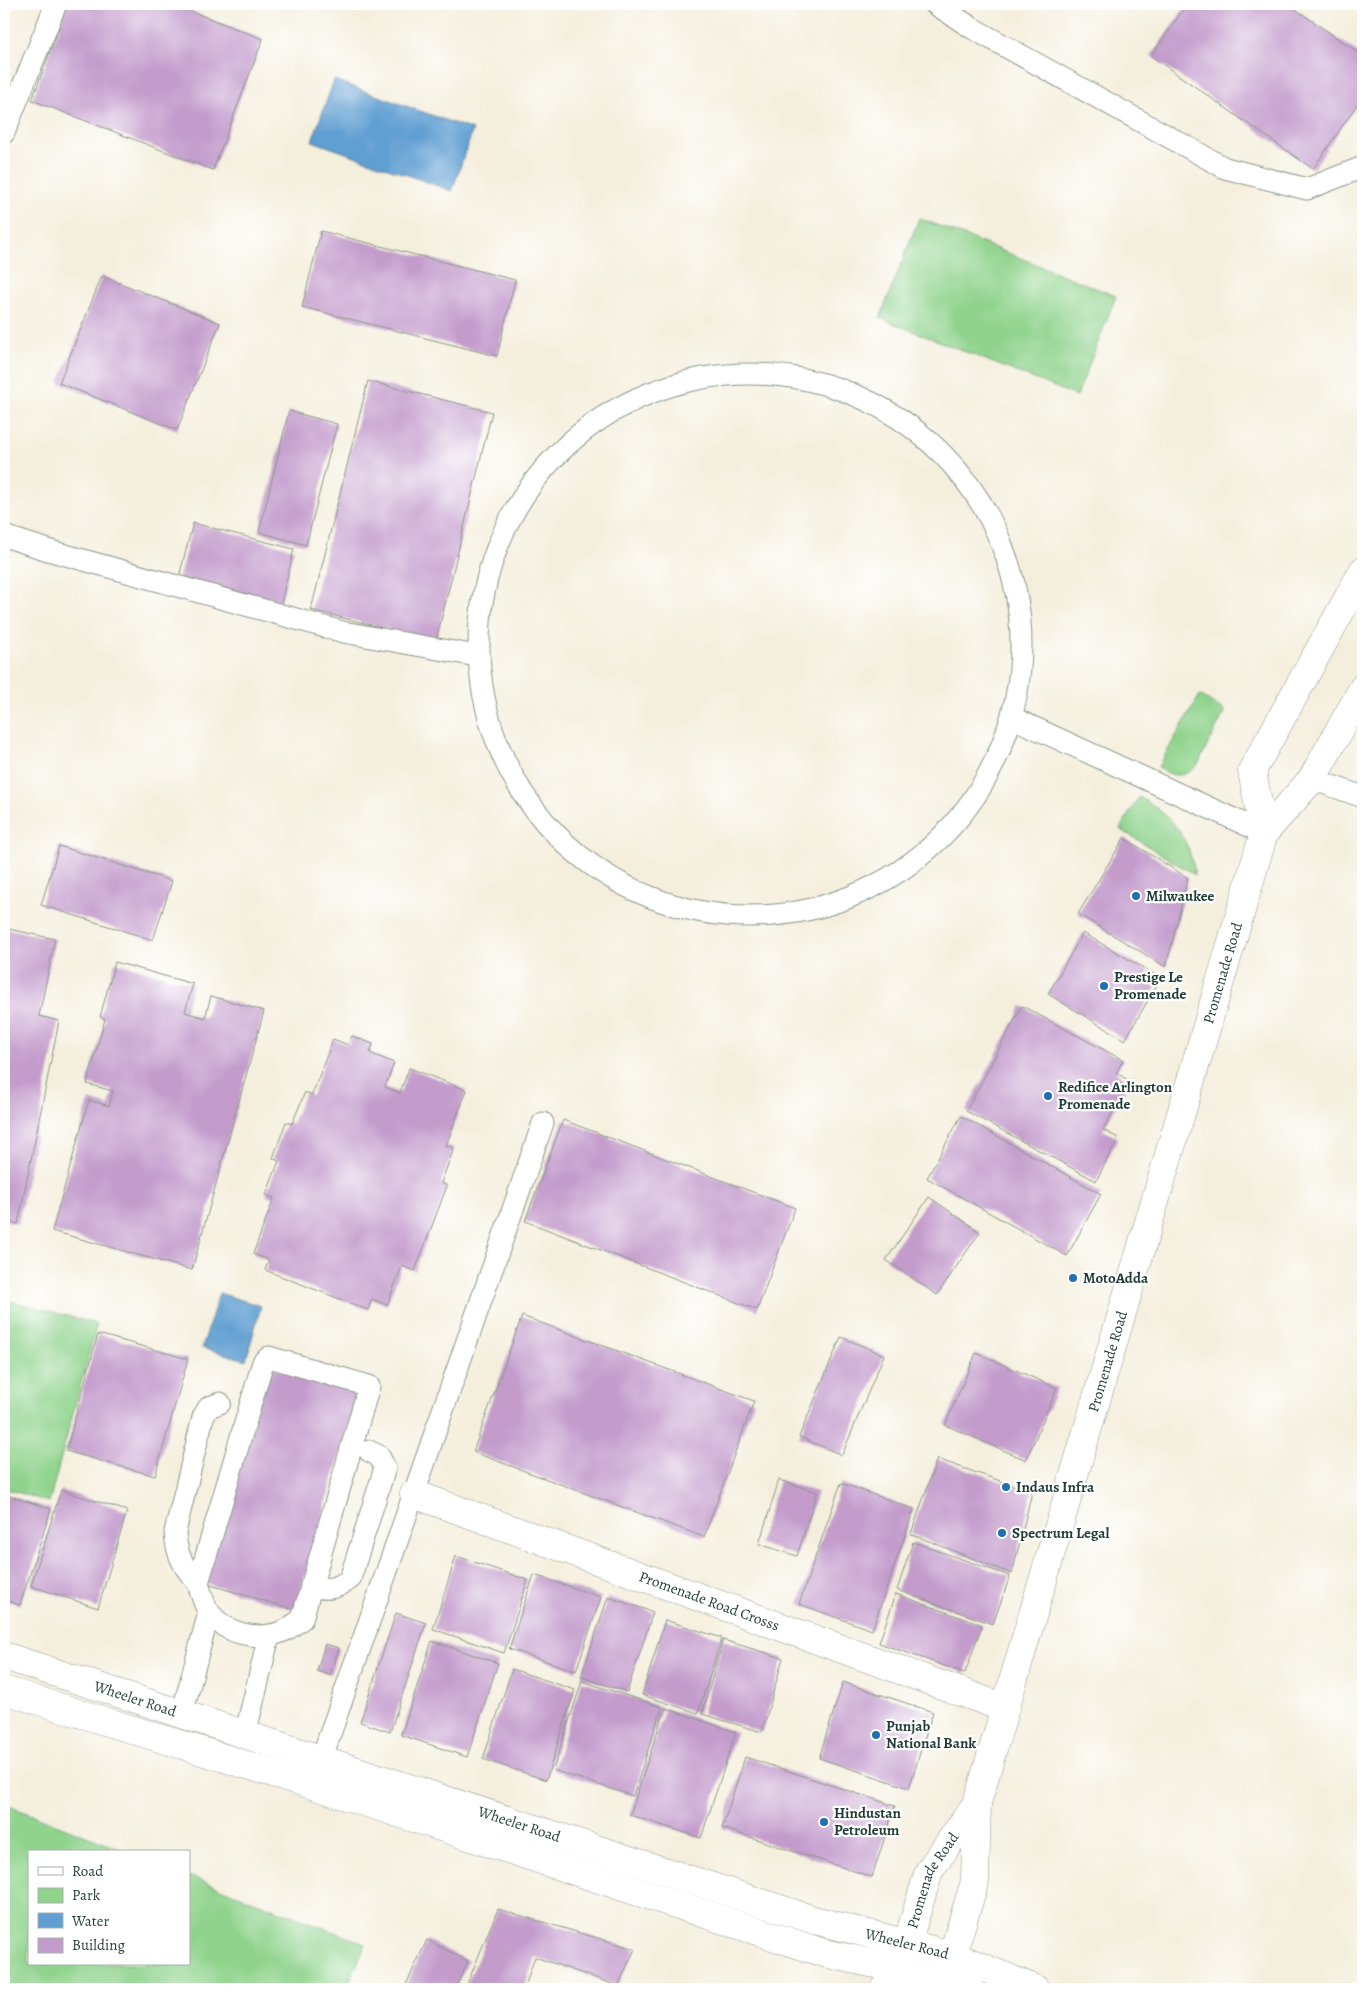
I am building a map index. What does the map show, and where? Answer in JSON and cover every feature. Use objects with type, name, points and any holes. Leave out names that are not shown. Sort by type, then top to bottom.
[{"type":"main road","name":"Promenade Road","points":[[1264,833],[1252,771],[1363,570]]},
{"type":"main road","name":"Promenade Road","points":[[944,1975],[974,1881],[977,1804],[1264,833],[1312,779],[1363,688]]},
{"type":"main road","name":"Promenade Road Crosss","points":[[414,1494],[1005,1708]]},
{"type":"main road","name":"Wheeler Road","points":[[4,1656],[814,1920],[897,1968]]},
{"type":"main road","name":"Wheeler Road","points":[[4,1690],[325,1790],[824,1953],[897,1968],[1035,1989]]},
{"type":"main road","name":"Promenade Road","points":[[897,1968],[929,1871],[977,1804]]},
{"type":"main road","name":"Wheeler Road","points":[[944,1975],[970,1989]]},
{"type":"lane","points":[[4,133],[56,4]]},
{"type":"lane","points":[[935,4],[972,28],[1225,168],[1307,188],[1363,167]]},
{"type":"lane","points":[[747,370],[833,383],[911,423],[972,485],[1011,563],[1024,650],[1013,718],[962,819],[891,880],[804,914],[710,917],[621,887],[548,828],[497,749],[477,656],[487,569],[524,490],[584,426],[661,385],[747,370]]},
{"type":"lane","points":[[4,536],[51,551],[343,632],[477,656]]},
{"type":"lane","points":[[1013,718],[1264,833]]},
{"type":"lane","points":[[1312,779],[1363,797]]},
{"type":"lane","points":[[321,1760],[543,1123]]},
{"type":"lane","points":[[198,1583],[263,1362],[269,1357],[369,1386],[302,1619],[286,1630],[269,1636],[251,1636],[233,1631],[209,1612],[198,1583],[180,1560],[176,1546],[175,1532],[203,1417],[209,1407],[220,1403]]},
{"type":"lane","points":[[311,1585],[319,1589],[337,1587],[350,1579],[385,1468],[379,1456],[368,1451]]},
{"type":"lane","points":[[182,1714],[209,1612]]},
{"type":"lane","points":[[245,1734],[269,1636]]},
{"type":"green space","points":[[919,218],[1116,296],[1077,396],[880,318]]},
{"type":"green space","points":[[1200,695],[1225,711],[1198,764],[1189,772],[1174,775],[1158,767]]},
{"type":"green space","points":[[1139,797],[1161,812],[1178,829],[1188,849],[1195,875],[1120,829]]},
{"type":"green space","points":[[11,1301],[97,1324],[49,1502],[4,1488],[4,1335]]},
{"type":"green space","points":[[4,1804],[122,1850],[28,1850],[28,1966],[190,1966],[190,1876],[366,1944],[346,1989],[4,1989]]},
{"type":"water","points":[[334,80],[473,130],[452,191],[312,141]]},
{"type":"water","points":[[219,1293],[261,1306],[246,1360],[202,1348]]},
{"type":"building","points":[[68,4],[172,4],[263,39],[213,170],[32,100]]},
{"type":"building","points":[[1187,4],[1288,4],[1363,56],[1363,96],[1313,169],[1151,56]]},
{"type":"building","points":[[321,231],[515,280],[497,356],[302,307]]},
{"type":"building","points":[[102,276],[220,323],[177,430],[59,383]]},
{"type":"building","points":[[368,381],[492,412],[436,641],[311,610]]},
{"type":"building","points":[[289,411],[337,424],[306,545],[259,532]]},
{"type":"building","points":[[193,523],[294,549],[280,607],[178,581]]},
{"type":"building","name":"Milwaukee","points":[[1124,838],[1188,878],[1166,967],[1078,914]]},
{"type":"building","points":[[59,846],[172,881],[153,940],[41,905]]},
{"type":"building","points":[[4,928],[55,939],[39,1016],[59,1021],[18,1224],[4,1221]]},
{"type":"building","name":"Prestige Le Promenade","points":[[1083,933],[1161,978],[1125,1040],[1048,994]]},
{"type":"building","points":[[115,962],[193,984],[185,1012],[205,1018],[211,996],[264,1011],[192,1270],[52,1231],[89,1100],[109,1106],[113,1091],[87,1084],[105,1019],[100,1017]]},
{"type":"building","name":"Redifice Arlington Promenade","points":[[1022,1006],[1123,1060],[1116,1073],[1130,1081],[1103,1130],[1118,1138],[1096,1181],[966,1111]]},
{"type":"building","points":[[352,1036],[373,1044],[370,1053],[394,1063],[385,1087],[400,1093],[409,1068],[467,1090],[446,1145],[454,1148],[441,1183],[447,1186],[415,1271],[402,1266],[387,1305],[372,1299],[368,1310],[265,1270],[269,1260],[253,1254],[274,1198],[266,1195],[279,1161],[273,1158],[286,1122],[292,1124],[305,1092],[312,1095],[333,1039],[348,1045]]},
{"type":"building","points":[[961,1116],[1101,1194],[1067,1256],[927,1178]]},
{"type":"building","points":[[563,1120],[795,1208],[757,1310],[525,1221]]},
{"type":"building","points":[[929,1197],[980,1232],[937,1295],[886,1260]]},
{"type":"building","points":[[522,1316],[754,1401],[704,1537],[473,1452]]},
{"type":"building","points":[[98,1334],[188,1359],[155,1476],[66,1451]]},
{"type":"building","points":[[841,1337],[884,1355],[842,1455],[799,1437]]},
{"type":"building","points":[[976,1353],[1057,1388],[1026,1460],[945,1425]]},
{"type":"building","points":[[268,1366],[358,1393],[295,1610],[204,1583]]},
{"type":"building","points":[[937,1459],[1032,1492],[1012,1574],[911,1534]]},
{"type":"building","points":[[779,1480],[817,1492],[797,1556],[759,1544]]},
{"type":"building","points":[[841,1483],[914,1509],[872,1630],[799,1604]]},
{"type":"building","points":[[61,1490],[127,1511],[98,1608],[31,1586]]},
{"type":"building","points":[[4,1494],[51,1509],[20,1605],[4,1600]]},
{"type":"building","points":[[913,1542],[1010,1576],[993,1624],[897,1590]]},
{"type":"building","points":[[456,1556],[528,1580],[504,1653],[433,1629]]},
{"type":"building","points":[[534,1575],[601,1597],[576,1671],[509,1649]]},
{"type":"building","points":[[896,1594],[982,1625],[965,1673],[879,1643]]},
{"type":"building","points":[[608,1597],[653,1612],[627,1692],[581,1677]]},
{"type":"building","points":[[396,1613],[426,1623],[390,1732],[360,1722]]},
{"type":"building","points":[[665,1620],[722,1638],[698,1713],[642,1695]]},
{"type":"building","points":[[723,1640],[783,1658],[762,1732],[702,1714]]},
{"type":"building","points":[[432,1641],[498,1663],[467,1757],[401,1735]]},
{"type":"building","points":[[325,1644],[339,1648],[330,1675],[317,1671]]},
{"type":"building","points":[[512,1669],[575,1690],[546,1780],[483,1759]]},
{"type":"building","points":[[582,1681],[662,1707],[633,1796],[553,1770]]},
{"type":"building","name":"Punjab National Bank","points":[[843,1682],[933,1712],[909,1788],[819,1758]]},
{"type":"building","points":[[665,1708],[736,1732],[701,1838],[630,1815]]},
{"type":"building","points":[[745,1757],[895,1806],[872,1877],[722,1828]]},
{"type":"building","points":[[498,1909],[635,1949],[618,1986],[535,1957],[524,1989],[465,1989]]},
{"type":"building","points":[[427,1940],[468,1961],[455,1989],[404,1989]]},
{"type":"place","name":"Milwaukee","points":[[1136,896]]},
{"type":"place","name":"Prestige Le Promenade","points":[[1104,986]]},
{"type":"place","name":"Redifice Arlington Promenade","points":[[1048,1096]]},
{"type":"place","name":"MotoAdda","points":[[1073,1278]]},
{"type":"place","name":"Indaus Infra","points":[[1006,1487]]},
{"type":"place","name":"Spectrum Legal","points":[[1002,1533]]},
{"type":"place","name":"Punjab National Bank","points":[[876,1735]]},
{"type":"place","name":"Hindustan Petroleum","points":[[824,1822]]}]
